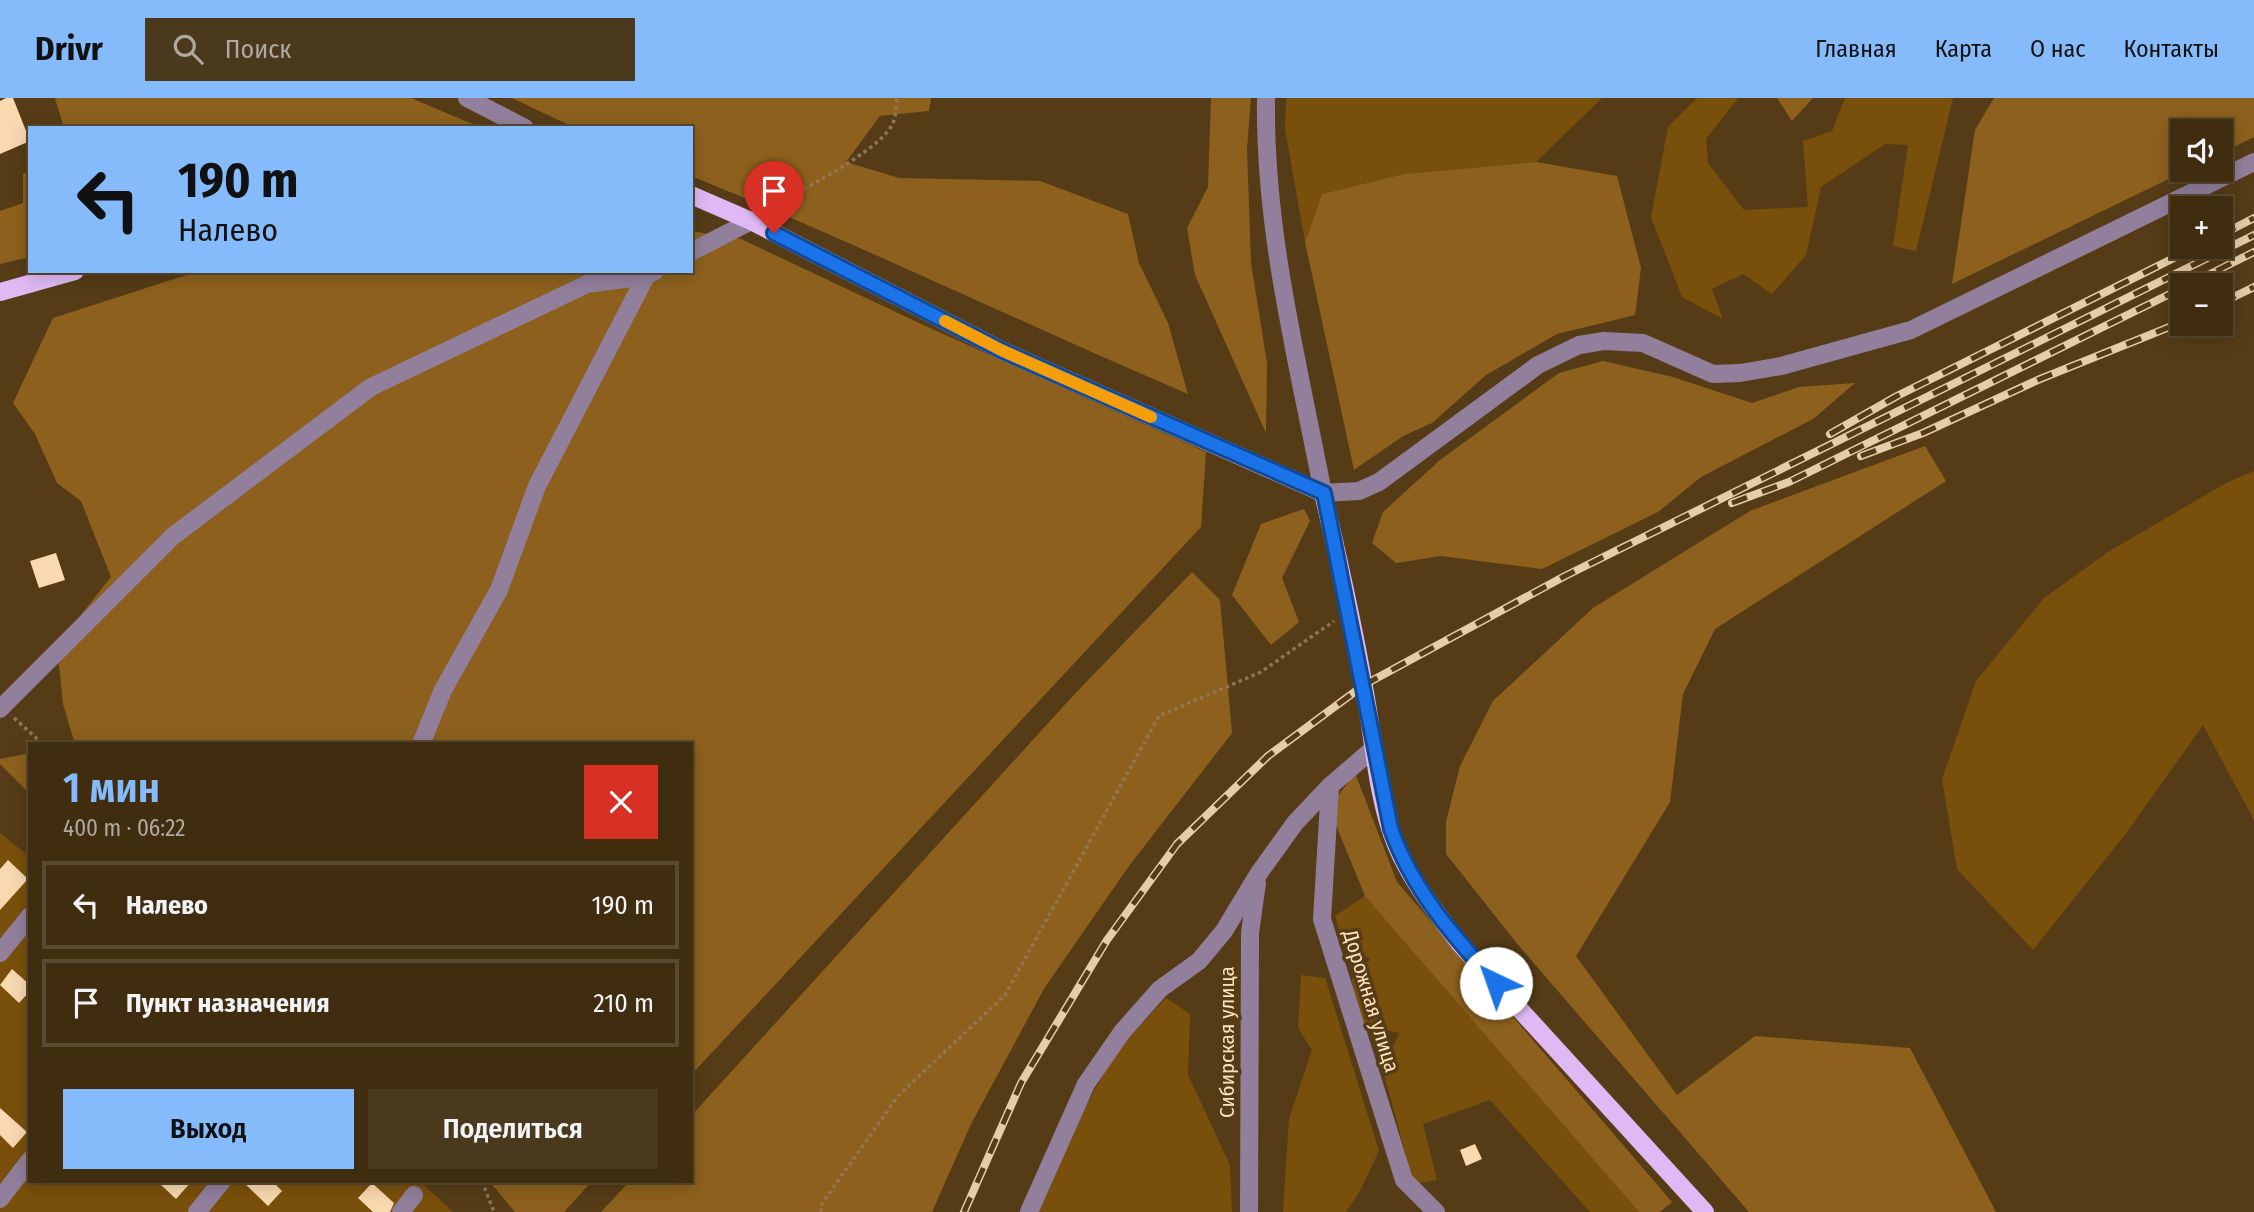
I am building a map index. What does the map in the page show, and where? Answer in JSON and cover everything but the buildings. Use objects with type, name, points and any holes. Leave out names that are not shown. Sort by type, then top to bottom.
[{"type":"main road","points":[[693,196],[751,221],[1003,351],[1324,493],[1386,812],[1397,846],[1432,906],[1460,944],[1705,1212]]},
{"type":"main road","points":[[0,292],[68,273]]},
{"type":"street","points":[[467,98],[520,126]]},
{"type":"street","points":[[1266,98],[1267,170],[1275,242],[1324,493],[1359,491],[1380,482],[1538,365],[1579,345],[1604,341],[1643,343],[1713,374],[1781,366],[1911,330],[2254,162]]},
{"type":"street","points":[[693,251],[751,221]]},
{"type":"street","points":[[4,713],[173,536],[371,387],[587,284],[651,274]]},
{"type":"street","points":[[422,742],[443,690],[499,590],[537,486],[651,274]]},
{"type":"street","points":[[1029,1212],[1086,1084],[1122,1032],[1152,998],[1199,961],[1224,931],[1259,873],[1295,823],[1330,786],[1374,748]]},
{"type":"street","name":"Дорожная улица","points":[[1330,786],[1322,919],[1404,1180],[1436,1212]]},
{"type":"street","name":"Сибирская улица","points":[[1249,1212],[1250,933],[1259,873]]},
{"type":"street","points":[[0,953],[28,918]]},
{"type":"street","points":[[0,1199],[28,1163]]},
{"type":"street","points":[[197,1212],[220,1183]]},
{"type":"street","points":[[401,1212],[414,1195]]},
{"type":"path","points":[[751,221],[881,138],[893,124],[897,98]]},
{"type":"path","points":[[821,1212],[821,1205],[898,1096],[1005,995],[1159,716],[1261,672],[1348,611]]},
{"type":"path","points":[[4,713],[17,719],[29,734],[40,742]]},
{"type":"path","points":[[483,1183],[494,1212]]},
{"type":"shaded area","points":[[55,98],[411,98],[477,126],[63,126]]},
{"type":"shaded area","points":[[512,98],[931,98],[929,111],[880,116],[846,162],[899,178],[1040,181],[1128,214],[1139,263],[1168,323],[1188,394],[693,177],[693,126],[571,126]]},
{"type":"shaded area","points":[[1211,98],[1251,98],[1247,149],[1251,263],[1267,363],[1266,433],[1195,275],[1187,228],[1208,187]]},
{"type":"shaded area","points":[[1286,98],[1602,98],[1536,162],[1404,174],[1322,194],[1305,242],[1285,129]]},
{"type":"shaded area","points":[[1697,98],[1738,98],[1706,139],[1708,163],[1744,210],[1808,207],[1803,141],[1832,131],[1845,98],[1953,98],[1916,251],[1893,246],[1908,145],[1885,144],[1821,187],[1806,255],[1772,294],[1743,274],[1712,289],[1723,319],[1682,297],[1651,217],[1668,127]]},
{"type":"shaded area","points":[[1777,98],[1813,98],[1792,121]]},
{"type":"shaded area","points":[[1994,98],[2254,98],[2254,137],[2233,147],[2233,119],[2170,119],[2170,178],[1952,284],[1975,130]]},
{"type":"shaded area","points":[[1536,162],[1617,176],[1641,268],[1635,315],[1557,334],[1486,375],[1432,423],[1403,436],[1354,470],[1305,242],[1322,194],[1404,174]]},
{"type":"shaded area","points":[[28,172],[28,257],[0,264],[0,211],[23,203],[23,174]]},
{"type":"shaded area","points":[[693,231],[741,239],[921,324],[1206,452],[1201,527],[693,1073],[693,742],[74,742],[63,704],[57,645],[111,577],[81,501],[57,483],[35,434],[13,403],[53,318],[193,273],[693,273]]},
{"type":"shaded area","points":[[1603,361],[1673,377],[1752,403],[1799,387],[1855,383],[1813,419],[1701,477],[1658,512],[1542,569],[1441,556],[1396,563],[1372,543],[1383,512],[1440,460],[1559,373]]},
{"type":"shaded area","points":[[1925,446],[1946,481],[1715,629],[1683,694],[1670,802],[1576,956],[1677,1095],[1755,1036],[1910,1048],[1996,1212],[1749,1212],[1519,946],[1446,854],[1446,822],[1460,766],[1493,701],[1593,608],[1750,511]]},
{"type":"shaded area","points":[[2254,471],[2254,820],[2203,725],[2127,832],[2033,950],[1957,869],[1942,779],[1976,681],[2044,598],[2108,552],[2226,483]]},
{"type":"shaded area","points":[[1304,509],[1310,521],[1282,578],[1299,622],[1271,645],[1232,595],[1261,524]]},
{"type":"shaded area","points":[[1192,572],[1220,600],[1232,733],[1129,866],[1045,987],[971,1124],[932,1212],[601,1212],[628,1183],[693,1183],[693,1114],[1070,699]]},
{"type":"shaded area","points":[[28,753],[28,792],[0,764],[0,759]]},
{"type":"shaded area","points":[[1355,773],[1397,882],[1672,1202],[1660,1212],[1639,1212],[1365,896],[1329,808]]},
{"type":"shaded area","points":[[0,833],[28,855],[28,1183],[422,1183],[453,1212],[0,1212]]},
{"type":"shaded area","points":[[1365,896],[1639,1212],[1590,1212],[1490,1100],[1423,1124],[1437,1180],[1414,1184],[1382,1067],[1400,1033],[1355,1024],[1352,979],[1371,958],[1346,951],[1335,916]]},
{"type":"shaded area","points":[[1301,975],[1325,978],[1379,1151],[1360,1191],[1346,1212],[1283,1212],[1289,1119],[1312,1050],[1298,1028]]},
{"type":"shaded area","points":[[1166,998],[1190,1014],[1188,1075],[1230,1165],[1232,1212],[1038,1212],[1059,1157],[1115,1052]]},
{"type":"shaded area","points":[[491,1183],[590,1183],[564,1212],[515,1212]]},
{"type":"railway","points":[[2233,229],[2254,218]]},
{"type":"railway","points":[[964,1212],[1021,1083],[1107,940],[1177,844],[1268,756],[1364,685],[1565,576],[2254,235]]},
{"type":"railway","points":[[2212,273],[2254,252]]},
{"type":"railway","points":[[1830,434],[1897,396],[2172,259]]},
{"type":"railway","points":[[2233,297],[2254,287]]},
{"type":"railway","points":[[1732,503],[1789,482],[2170,294]]},
{"type":"railway","points":[[1861,456],[1923,433],[2040,379],[2170,327]]},
{"type":"slow traffic","points":[[945,321],[1003,351],[1151,417]]},
{"type":"route","points":[[774,233],[1003,351],[1324,493],[1364,685],[1382,795],[1391,829],[1404,862],[1432,906],[1460,944],[1496,983]]}]
